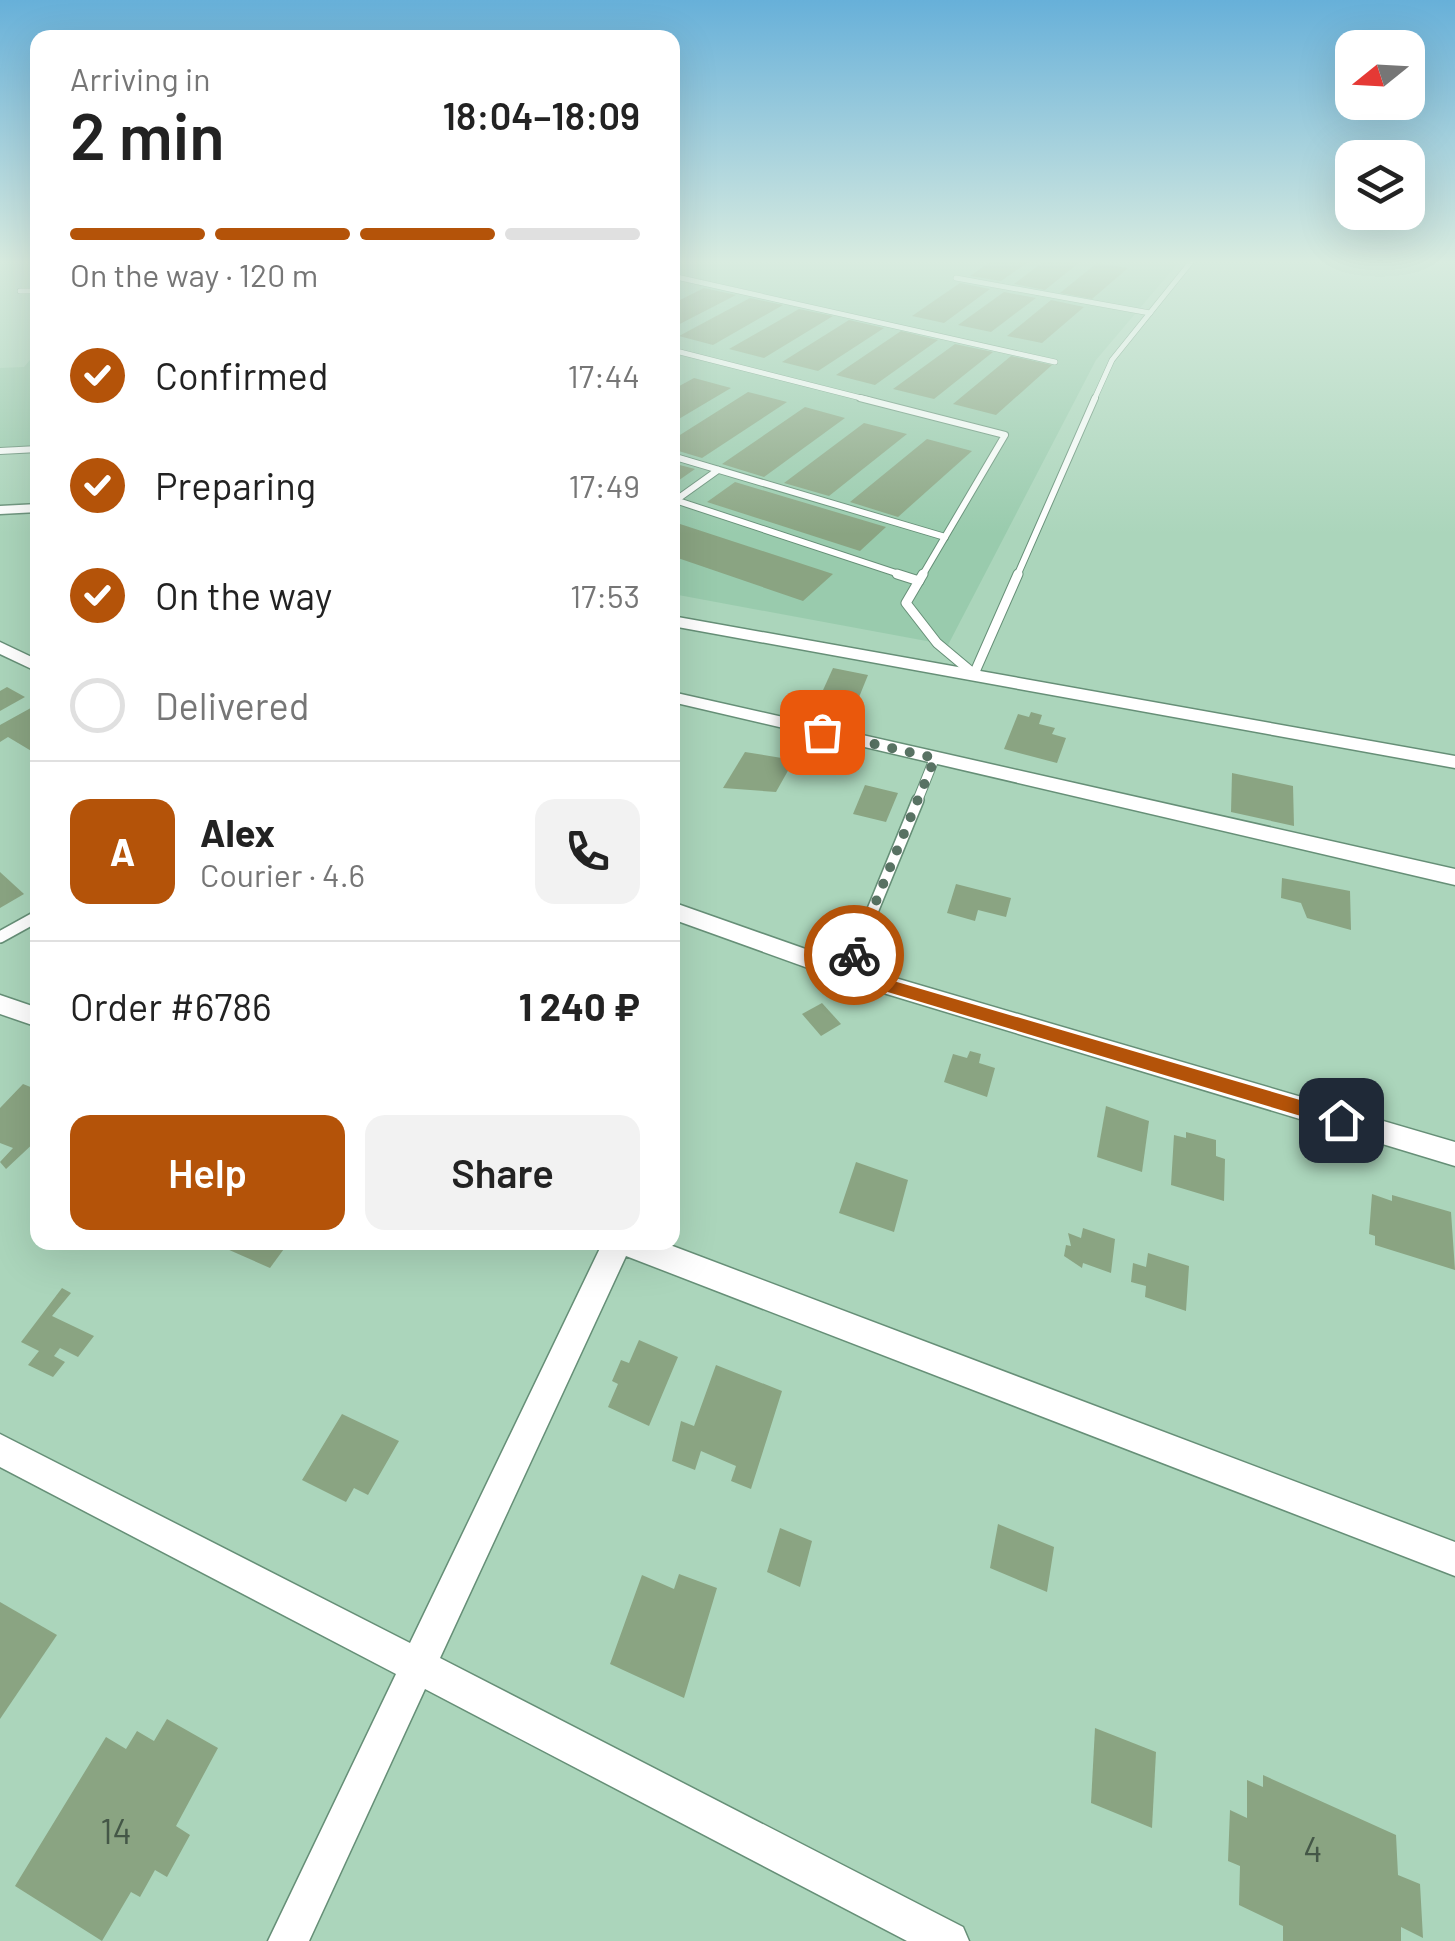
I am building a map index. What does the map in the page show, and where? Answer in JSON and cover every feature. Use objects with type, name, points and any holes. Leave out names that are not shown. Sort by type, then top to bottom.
[{"type":"street","points":[[0,510],[30,508]]},
{"type":"street","points":[[680,622],[1455,762]]},
{"type":"street","points":[[0,647],[30,663]]},
{"type":"street","points":[[680,699],[1455,877]]},
{"type":"street","points":[[680,913],[847,973],[1455,1154]]},
{"type":"street","points":[[0,1004],[30,1015]]},
{"type":"street","points":[[288,1941],[614,1250]]},
{"type":"street","points":[[646,1250],[1455,1559]]},
{"type":"street","points":[[0,1450],[949,1941]]},
{"type":"lane","points":[[682,353],[1005,435],[906,603],[937,643],[974,674],[1118,353]]},
{"type":"lane","points":[[1013,353],[1055,362]]},
{"type":"lane","points":[[0,451],[30,449]]},
{"type":"lane","points":[[680,458],[945,537]]},
{"type":"lane","points":[[680,495],[718,470]]},
{"type":"lane","points":[[680,501],[920,580]]},
{"type":"lane","points":[[847,973],[935,758]]},
{"type":"lane","points":[[0,937],[30,920]]},
{"type":"shaded area","points":[[680,353],[1102,353],[948,645],[680,595]]},
{"type":"shaded area","points":[[30,360],[30,446],[0,447],[0,368],[24,367]]},
{"type":"building","points":[[743,353],[773,353],[764,358]]},
{"type":"building","points":[[797,353],[846,353],[818,371],[782,362]]},
{"type":"building","points":[[869,353],[920,353],[875,385],[836,375]]},
{"type":"building","points":[[943,353],[992,353],[934,399],[893,389]]},
{"type":"building","points":[[1011,356],[1052,365],[996,415],[953,404]]},
{"type":"building","points":[[694,378],[731,388],[680,418],[680,386]]},
{"type":"building","points":[[748,392],[787,402],[702,458],[680,451],[680,435]]},
{"type":"building","points":[[805,407],[845,418],[764,477],[722,464]]},
{"type":"building","points":[[864,423],[907,434],[829,496],[784,483]]},
{"type":"building","points":[[927,439],[972,451],[898,517],[850,502]]},
{"type":"building","points":[[680,465],[695,469],[680,479]]},
{"type":"building","points":[[735,482],[886,527],[860,551],[707,502]]},
{"type":"building","points":[[680,524],[833,574],[803,601],[680,559]]},
{"type":"building","points":[[833,668],[868,675],[855,707],[819,699]]},
{"type":"building","points":[[7,687],[25,697],[0,711],[0,691]]},
{"type":"building","points":[[30,708],[30,750],[8,737],[0,742],[0,725]]},
{"type":"building","points":[[1031,712],[1042,715],[1039,724],[1055,728],[1052,734],[1066,738],[1057,763],[1004,749],[1018,714],[1029,717]]},
{"type":"building","points":[[745,752],[794,760],[776,792],[723,788]]},
{"type":"building","points":[[1232,773],[1293,786],[1294,826],[1231,812]]},
{"type":"building","points":[[865,785],[898,793],[886,822],[853,814]]},
{"type":"building","points":[[0,872],[24,894],[0,908]]},
{"type":"building","points":[[1282,878],[1350,891],[1351,930],[1307,918],[1301,903],[1281,898]]},
{"type":"building","points":[[956,884],[1011,898],[1006,917],[978,910],[975,921],[947,913]]},
{"type":"building","points":[[822,1003],[841,1024],[821,1036],[802,1014]]},
{"type":"building","points":[[970,1051],[981,1054],[979,1063],[995,1068],[987,1097],[944,1082],[953,1054],[967,1058]]},
{"type":"building","points":[[23,1084],[30,1087],[30,1146],[6,1169],[0,1162],[13,1148],[0,1143],[0,1108]]},
{"type":"building","points":[[1106,1106],[1149,1121],[1142,1172],[1097,1157]]},
{"type":"building","points":[[1186,1132],[1216,1140],[1216,1156],[1225,1159],[1224,1201],[1171,1185],[1174,1135],[1186,1138]]},
{"type":"building","points":[[856,1162],[908,1180],[894,1232],[839,1213]]},
{"type":"building","points":[[1372,1194],[1392,1201],[1392,1195],[1451,1212],[1455,1270],[1375,1245],[1375,1236],[1369,1234]]},
{"type":"building","points":[[1083,1228],[1115,1239],[1111,1273],[1083,1263],[1082,1268],[1064,1256],[1066,1245],[1071,1246],[1068,1233],[1081,1238]]},
{"type":"building","points":[[229,1250],[283,1250],[270,1268]]},
{"type":"building","points":[[1148,1253],[1189,1266],[1186,1311],[1145,1297],[1146,1286],[1131,1282],[1133,1263],[1146,1267]]},
{"type":"building","points":[[62,1288],[71,1293],[52,1316],[94,1336],[78,1357],[60,1348],[54,1356],[65,1362],[53,1377],[28,1365],[39,1351],[21,1342]]},
{"type":"building","points":[[639,1340],[678,1357],[649,1426],[608,1407],[618,1384],[612,1381],[621,1360],[629,1363]]},
{"type":"building","points":[[716,1365],[782,1391],[751,1489],[731,1481],[736,1466],[701,1451],[695,1470],[672,1461],[681,1421],[694,1426]]},
{"type":"building","points":[[342,1414],[399,1441],[368,1495],[354,1488],[346,1502],[302,1480]]},
{"type":"building","points":[[998,1524],[1054,1547],[1047,1592],[990,1568]]},
{"type":"building","points":[[780,1528],[812,1541],[800,1587],[767,1572]]},
{"type":"building","points":[[679,1574],[717,1588],[684,1698],[610,1664],[642,1575],[674,1589]]},
{"type":"building","points":[[0,1602],[57,1635],[0,1719]]},
{"type":"building","points":[[167,1719],[218,1748],[176,1826],[190,1835],[167,1877],[155,1870],[140,1897],[131,1892],[102,1941],[15,1886],[106,1737],[126,1749],[137,1731],[154,1741]]},
{"type":"building","points":[[1095,1728],[1156,1752],[1152,1828],[1091,1803]]},
{"type":"building","points":[[1263,1775],[1396,1835],[1398,1875],[1420,1884],[1423,1938],[1401,1927],[1401,1941],[1283,1941],[1283,1926],[1239,1905],[1240,1866],[1228,1861],[1230,1810],[1247,1818],[1247,1780],[1263,1787]]},
{"type":"way so far","points":[[822,732],[935,758],[854,955]]},
{"type":"route","points":[[854,955],[847,973],[1341,1120]]}]
